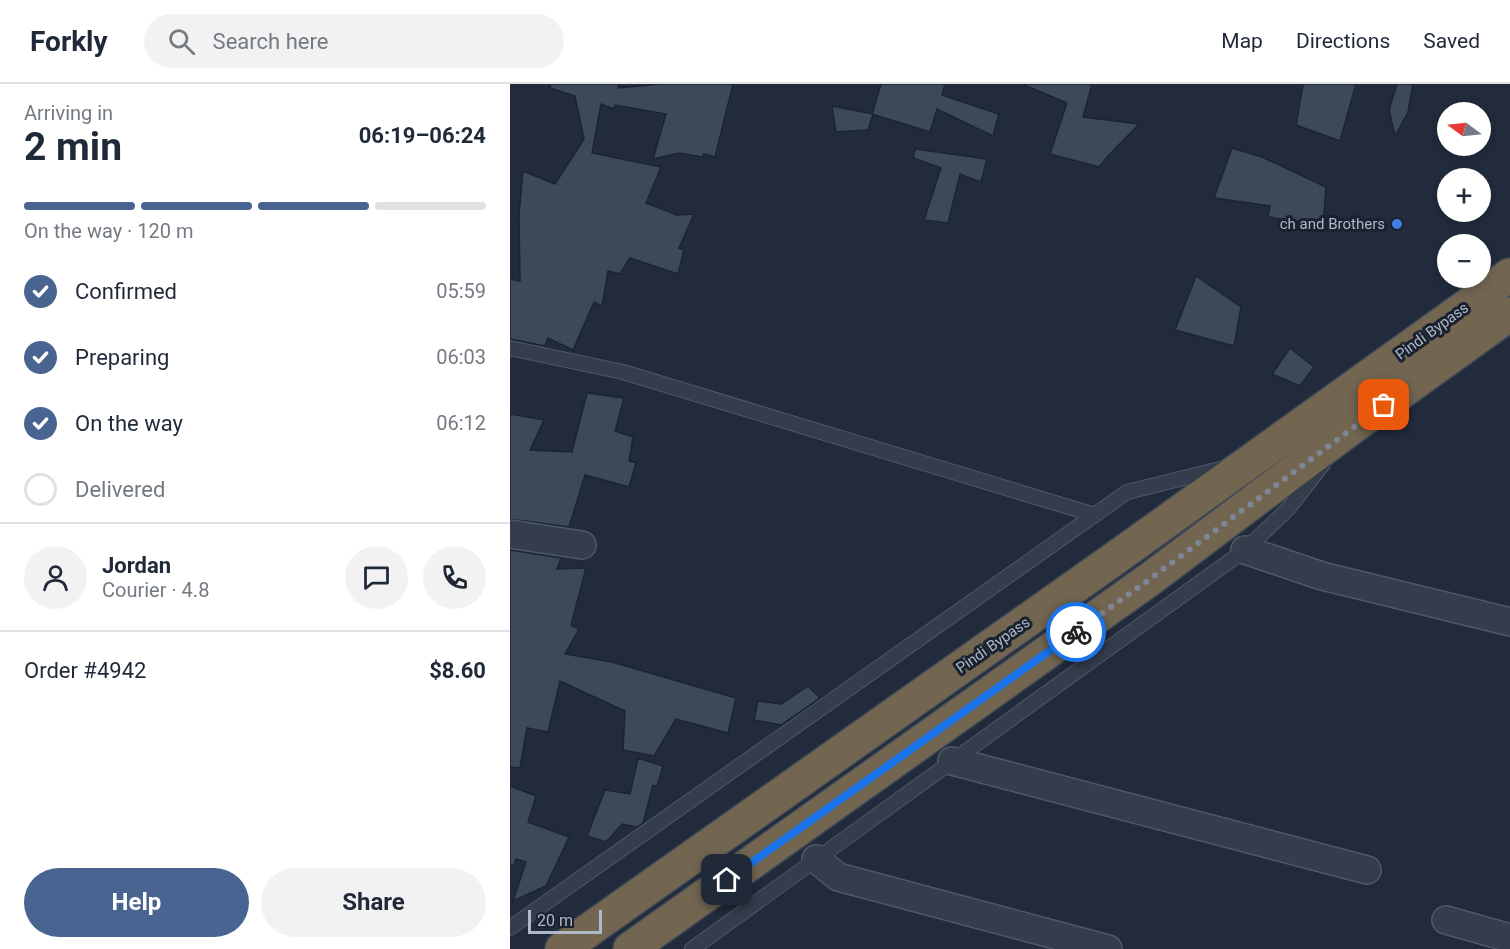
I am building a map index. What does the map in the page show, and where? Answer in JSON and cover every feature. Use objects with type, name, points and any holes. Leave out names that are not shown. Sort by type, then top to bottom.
[{"type":"highway","name":"Pindi Bypass","points":[[562,949],[1121,554],[1510,275]]},
{"type":"highway","points":[[630,949],[1150,579],[1347,431],[1510,314]]},
{"type":"street","points":[[510,534],[582,546]]},
{"type":"street","points":[[1245,550],[1322,576],[1510,622]]},
{"type":"street","points":[[952,761],[1367,870]]},
{"type":"street","points":[[816,859],[838,877],[1108,949]]},
{"type":"street","points":[[1446,920],[1510,938]]},
{"type":"lane","points":[[510,348],[623,372],[1095,515]]},
{"type":"lane","points":[[692,949],[1245,550],[1288,509],[1347,431]]},
{"type":"lane","points":[[510,928],[1127,492],[1251,461]]},
{"type":"building","points":[[551,84],[619,84],[618,88],[661,84],[733,84],[715,157],[679,153],[653,159],[666,114],[615,105],[614,109],[601,104],[592,153],[661,167],[646,203],[677,215],[694,214],[679,248],[684,250],[678,274],[630,258],[620,274],[608,271],[602,306],[594,302],[573,350],[548,338],[545,346],[510,339],[510,279],[520,281],[519,215],[523,171],[555,184],[584,139],[575,96],[550,88]]},
{"type":"building","points":[[881,84],[945,84],[942,95],[999,114],[993,136],[937,109],[930,132],[872,114]]},
{"type":"building","points":[[1022,84],[1092,84],[1083,117],[1139,124],[1099,167],[1050,154],[1067,103]]},
{"type":"building","points":[[1303,84],[1356,84],[1340,141],[1296,125]]},
{"type":"building","points":[[1397,84],[1413,84],[1408,112],[1395,136],[1389,110]]},
{"type":"building","points":[[832,106],[873,114],[868,130],[836,132]]},
{"type":"building","points":[[1232,148],[1262,157],[1326,187],[1323,225],[1268,217],[1270,206],[1214,198]]},
{"type":"building","points":[[915,149],[987,159],[981,182],[960,174],[948,223],[924,220],[941,168],[913,158]]},
{"type":"building","points":[[1196,276],[1241,307],[1234,346],[1175,330]]},
{"type":"building","points":[[1290,348],[1314,367],[1300,386],[1272,374]]},
{"type":"building","points":[[587,393],[624,398],[615,431],[633,437],[629,461],[636,463],[629,487],[585,475],[569,527],[510,519],[510,414],[544,420],[530,450],[572,452]]},
{"type":"building","points":[[510,550],[561,558],[557,569],[586,568],[571,625],[579,629],[565,654],[612,662],[736,698],[728,733],[676,719],[654,756],[623,750],[625,711],[560,681],[548,732],[527,728],[520,768],[510,767]]},
{"type":"building","points":[[808,686],[820,698],[781,725],[754,720],[758,701],[781,704]]},
{"type":"building","points":[[638,758],[663,766],[657,787],[653,785],[643,823],[637,827],[622,824],[606,842],[587,836],[605,790],[630,794]]},
{"type":"building","points":[[510,786],[536,796],[528,822],[569,837],[546,886],[513,901],[526,862],[516,859],[514,866],[510,865]]},
{"type":"way so far","points":[[1076,632],[1384,405]]},
{"type":"place","name":"ch and Brothers","points":[[1397,224]]},
{"type":"route","points":[[727,880],[1076,632]]}]
